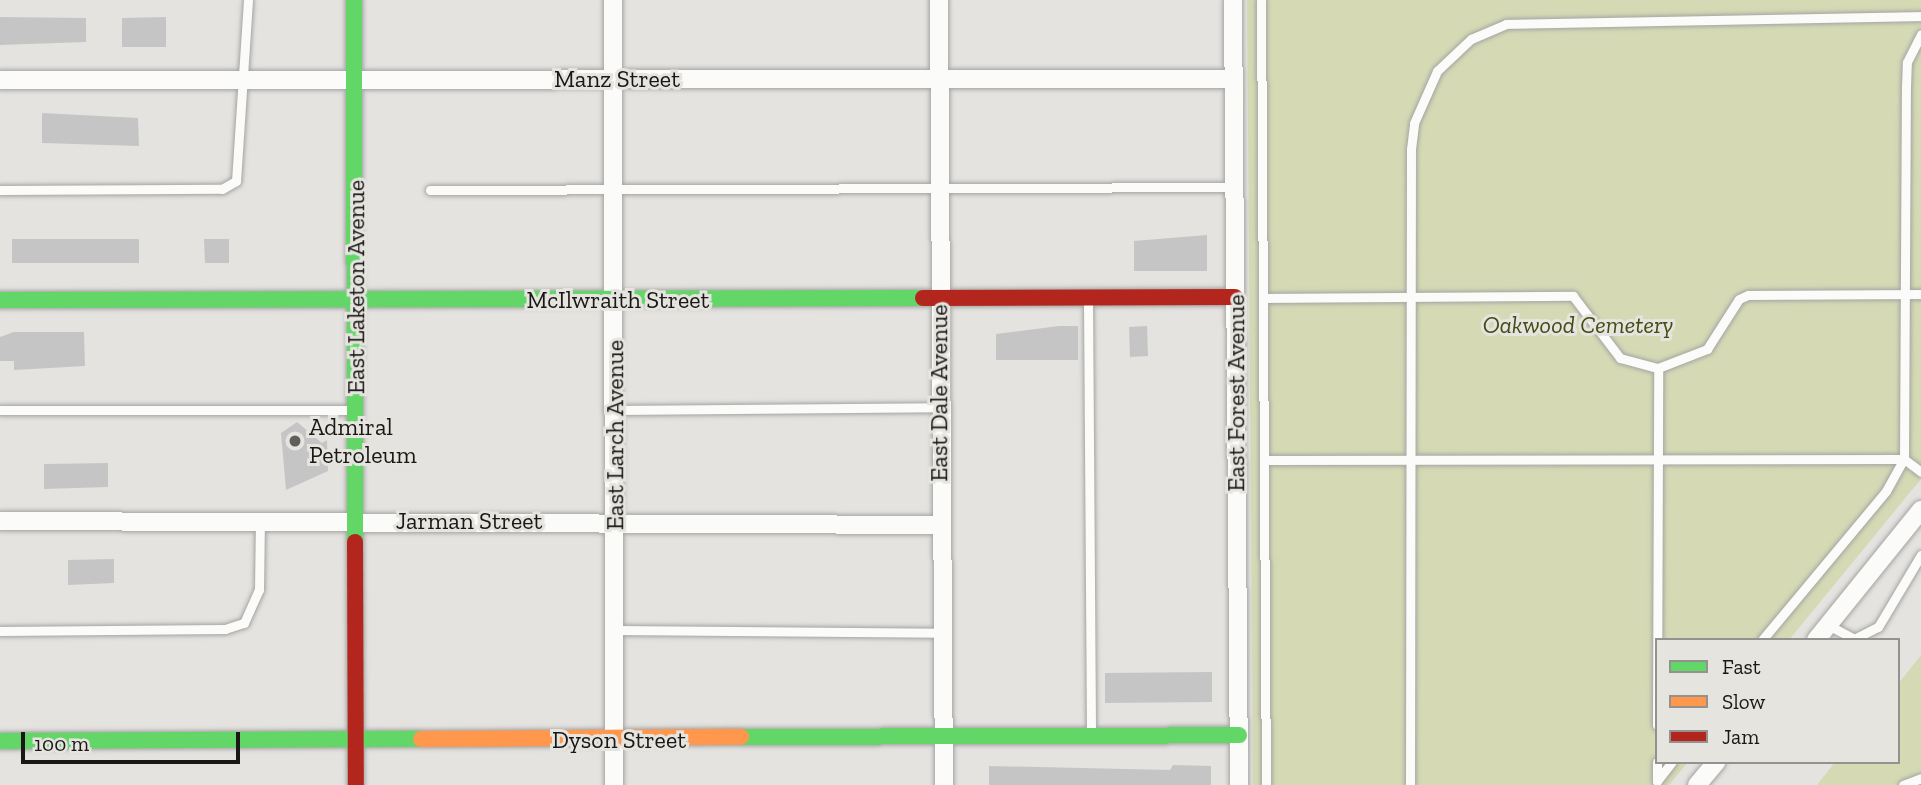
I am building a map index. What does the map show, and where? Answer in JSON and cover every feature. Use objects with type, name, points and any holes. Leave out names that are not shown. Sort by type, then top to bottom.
[{"type":"street","name":"East Laketon Avenue","points":[[354,0],[356,785]]},
{"type":"street","name":"East Larch Avenue","points":[[613,0],[614,785]]},
{"type":"street","name":"East Dale Avenue","points":[[939,0],[939,525],[944,785]]},
{"type":"street","name":"East Forest Avenue","points":[[1233,0],[1239,785]]},
{"type":"street","name":"Manz Street","points":[[0,80],[1234,79]]},
{"type":"street","name":"McIlwraith Street","points":[[0,300],[1235,297]]},
{"type":"street","points":[[1818,638],[1921,510]]},
{"type":"street","name":"Jarman Street","points":[[0,521],[615,521],[939,525]]},
{"type":"street","name":"Dyson Street","points":[[0,741],[1091,738],[1239,735]]},
{"type":"street","points":[[1697,785],[1714,764]]},
{"type":"lane","points":[[0,190],[222,189],[240,171],[238,80],[248,0]]},
{"type":"lane","points":[[1261,0],[1266,785]]},
{"type":"lane","points":[[1410,785],[1408,461],[1414,123],[1437,71],[1471,38],[1506,24],[1541,21],[1921,16]]},
{"type":"lane","points":[[1764,638],[1886,491],[1904,459],[1906,75],[1921,34]]},
{"type":"lane","points":[[430,190],[1235,187]]},
{"type":"lane","points":[[1263,298],[1573,296],[1611,350],[1658,368],[1707,349],[1739,299],[1748,295],[1921,294]]},
{"type":"lane","points":[[1088,298],[1091,738]]},
{"type":"lane","points":[[1658,368],[1658,638]]},
{"type":"lane","points":[[615,410],[939,407]]},
{"type":"lane","points":[[0,410],[356,410]]},
{"type":"lane","points":[[1264,460],[1904,459],[1921,472]]},
{"type":"lane","points":[[0,631],[225,629],[244,623],[259,590],[260,522]]},
{"type":"lane","points":[[1856,638],[1878,627],[1921,555]]},
{"type":"lane","points":[[1828,625],[1852,638]]},
{"type":"lane","points":[[615,630],[941,633]]},
{"type":"lane","points":[[1656,783],[1657,764]]},
{"type":"lane","points":[[1656,783],[1670,764]]},
{"type":"lane","points":[[1903,785],[1921,778]]},
{"type":"green space","name":"Oakwood Cemetery","points":[[1247,0],[1921,0],[1921,479],[1791,638],[1655,638],[1655,764],[1686,764],[1669,785],[1253,785]]},
{"type":"green space","points":[[1921,655],[1921,785],[1817,785],[1833,764],[1900,764],[1900,681]]},
{"type":"building","points":[[0,17],[86,18],[86,42],[0,45]]},
{"type":"building","points":[[166,17],[166,47],[122,47],[122,18]]},
{"type":"building","points":[[42,113],[138,118],[139,146],[42,143]]},
{"type":"building","points":[[1207,235],[1207,271],[1134,271],[1134,241]]},
{"type":"building","points":[[12,239],[139,239],[139,263],[12,263]]},
{"type":"building","points":[[204,239],[229,239],[229,263],[205,263]]},
{"type":"building","points":[[1078,326],[1078,360],[996,360],[996,334]]},
{"type":"building","points":[[1147,326],[1148,356],[1130,357],[1129,327]]},
{"type":"building","points":[[14,332],[84,332],[85,366],[14,370],[14,361],[0,361],[0,337]]},
{"type":"building","points":[[297,422],[322,443],[327,440],[328,471],[286,490],[281,433]]},
{"type":"building","points":[[108,463],[108,487],[44,489],[44,464]]},
{"type":"building","points":[[114,559],[114,583],[68,585],[68,560]]},
{"type":"building","points":[[1212,672],[1212,702],[1105,703],[1105,673]]},
{"type":"building","points":[[1173,765],[1211,766],[1211,785],[989,785],[989,766],[1170,770]]},
{"type":"traffic: fast","points":[[354,0],[355,542]]},
{"type":"traffic: fast","points":[[0,300],[923,298]]},
{"type":"traffic: fast","points":[[741,737],[1239,735]]},
{"type":"traffic: fast","points":[[0,741],[421,739]]},
{"type":"traffic: slow","points":[[421,739],[741,737]]},
{"type":"traffic: jam","points":[[923,298],[1235,297]]},
{"type":"traffic: jam","points":[[355,542],[356,785]]},
{"type":"place","name":"Admiral Petroleum","points":[[295,441]]}]
